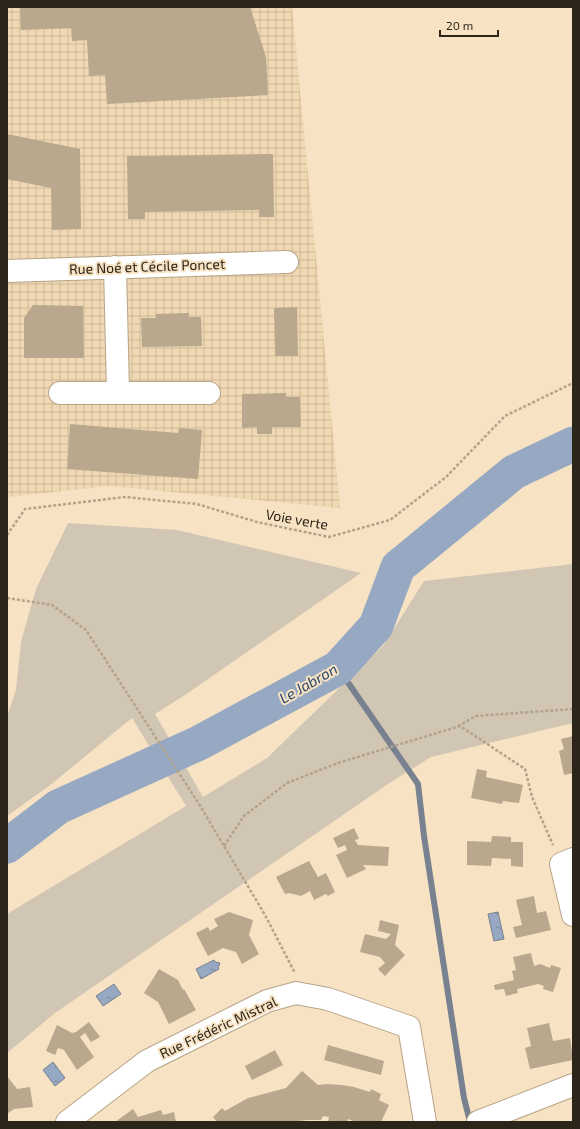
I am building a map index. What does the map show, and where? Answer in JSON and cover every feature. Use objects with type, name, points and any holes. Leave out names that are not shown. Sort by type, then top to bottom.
[{"type":"street","name":"Rue Noé et Cécile Poncet","points":[[7,271],[286,262]]},
{"type":"street","points":[[114,267],[118,392]]},
{"type":"street","points":[[60,393],[118,392],[209,394]]},
{"type":"street","points":[[567,862],[573,915]]},
{"type":"street","name":"Rue Frédéric Mistral","points":[[67,1122],[147,1060],[267,1001],[296,993],[328,999],[409,1027],[425,1122]]},
{"type":"street","points":[[480,1121],[573,1085]]},
{"type":"path","name":"Voie verte","points":[[7,534],[25,510],[125,497],[197,504],[257,522],[329,537],[390,520],[446,477],[505,416],[573,383]]},
{"type":"path","points":[[7,598],[52,605],[86,630],[199,804],[265,915],[295,973],[296,993]]},
{"type":"path","points":[[224,846],[244,816],[287,783],[338,763],[457,727],[476,716],[573,709]]},
{"type":"path","points":[[457,727],[460,726],[525,769],[532,797],[567,862]]},
{"type":"shaded area","points":[[7,7],[292,7],[340,508],[109,486],[7,497]]},
{"type":"shaded area","points":[[68,523],[177,530],[361,573],[185,695],[155,714],[203,797],[267,758],[383,646],[424,581],[573,564],[573,723],[431,757],[388,784],[55,1013],[7,1053],[7,914],[186,806],[132,718],[49,786],[7,816],[7,716],[16,690],[21,642],[36,589]]},
{"type":"water","points":[[498,912],[504,939],[494,941],[488,914]]},
{"type":"water","points":[[214,960],[215,962],[220,963],[218,967],[219,969],[201,979],[196,969]]},
{"type":"water","points":[[114,984],[121,994],[103,1006],[96,996]]},
{"type":"water","points":[[53,1062],[65,1078],[55,1086],[43,1070]]},
{"type":"building","points":[[20,7],[250,7],[266,57],[268,95],[107,104],[105,75],[89,76],[87,40],[72,41],[71,28],[21,30]]},
{"type":"building","points":[[7,134],[80,149],[81,229],[52,230],[51,188],[7,179]]},
{"type":"building","points":[[273,154],[274,217],[259,217],[259,210],[145,212],[145,219],[128,219],[127,156]]},
{"type":"building","points":[[33,305],[83,306],[84,358],[24,358],[24,318]]},
{"type":"building","points":[[297,307],[298,356],[275,356],[274,308]]},
{"type":"building","points":[[189,313],[189,317],[201,317],[202,346],[142,347],[141,318],[156,318],[156,314]]},
{"type":"building","points":[[286,393],[286,397],[300,397],[301,427],[272,427],[272,434],[257,434],[257,427],[242,428],[242,394]]},
{"type":"building","points":[[70,424],[178,433],[179,428],[202,430],[198,479],[67,469]]},
{"type":"building","points":[[573,736],[573,773],[564,775],[559,751],[564,749],[561,739]]},
{"type":"building","points":[[477,769],[487,771],[486,777],[523,785],[519,803],[503,801],[502,804],[471,798]]},
{"type":"building","points":[[354,828],[359,839],[355,840],[358,845],[389,847],[388,866],[363,865],[366,869],[347,878],[336,855],[347,850],[345,845],[338,848],[333,838]]},
{"type":"building","points":[[492,836],[511,837],[511,842],[523,842],[523,867],[511,866],[511,859],[492,858],[491,866],[467,865],[467,841],[491,842]]},
{"type":"building","points":[[309,861],[318,877],[326,873],[335,892],[328,896],[326,894],[314,900],[310,891],[301,896],[289,893],[285,894],[276,877]]},
{"type":"building","points":[[534,896],[537,913],[546,911],[551,930],[516,938],[513,927],[522,925],[516,900]]},
{"type":"building","points":[[229,912],[253,920],[249,935],[259,954],[242,964],[236,952],[223,948],[208,956],[196,933],[208,927],[210,931],[218,926],[214,919]]},
{"type":"building","points":[[380,920],[399,925],[395,945],[405,955],[385,976],[378,969],[385,963],[380,957],[360,952],[365,934],[386,939],[391,934],[378,931]]},
{"type":"building","points":[[531,953],[534,966],[540,964],[550,968],[551,965],[561,968],[553,992],[543,989],[544,986],[538,984],[517,989],[518,993],[506,996],[504,989],[495,990],[494,985],[514,980],[512,971],[516,970],[513,957]]},
{"type":"building","points":[[159,969],[178,980],[196,1010],[169,1024],[158,1002],[144,993]]},
{"type":"building","points":[[89,1022],[100,1037],[91,1042],[85,1033],[80,1037],[94,1057],[77,1070],[64,1050],[58,1048],[55,1055],[46,1051],[57,1025],[72,1033],[76,1032]]},
{"type":"building","points":[[549,1023],[553,1041],[570,1038],[573,1060],[530,1069],[525,1048],[531,1046],[527,1028]]},
{"type":"building","points":[[328,1045],[384,1061],[381,1075],[324,1060]]},
{"type":"building","points":[[275,1050],[283,1065],[252,1080],[245,1066]]},
{"type":"building","points":[[302,1071],[318,1085],[342,1085],[370,1092],[371,1089],[381,1094],[379,1100],[389,1105],[381,1122],[356,1122],[348,1119],[347,1122],[328,1122],[329,1117],[323,1116],[321,1120],[291,1122],[215,1122],[216,1121],[213,1117],[222,1108],[225,1111],[248,1098],[286,1088]]},
{"type":"building","points":[[7,1076],[17,1089],[30,1087],[33,1107],[14,1109],[7,1114]]},
{"type":"building","points":[[133,1109],[138,1117],[161,1110],[163,1115],[174,1112],[176,1122],[115,1122]]},
{"type":"waterway","name":"Le Jabron","points":[[7,846],[58,807],[199,743],[338,668],[376,626],[398,567],[514,472],[573,444]]},
{"type":"waterway","points":[[338,668],[418,784],[424,836],[464,1098],[470,1122]]}]
